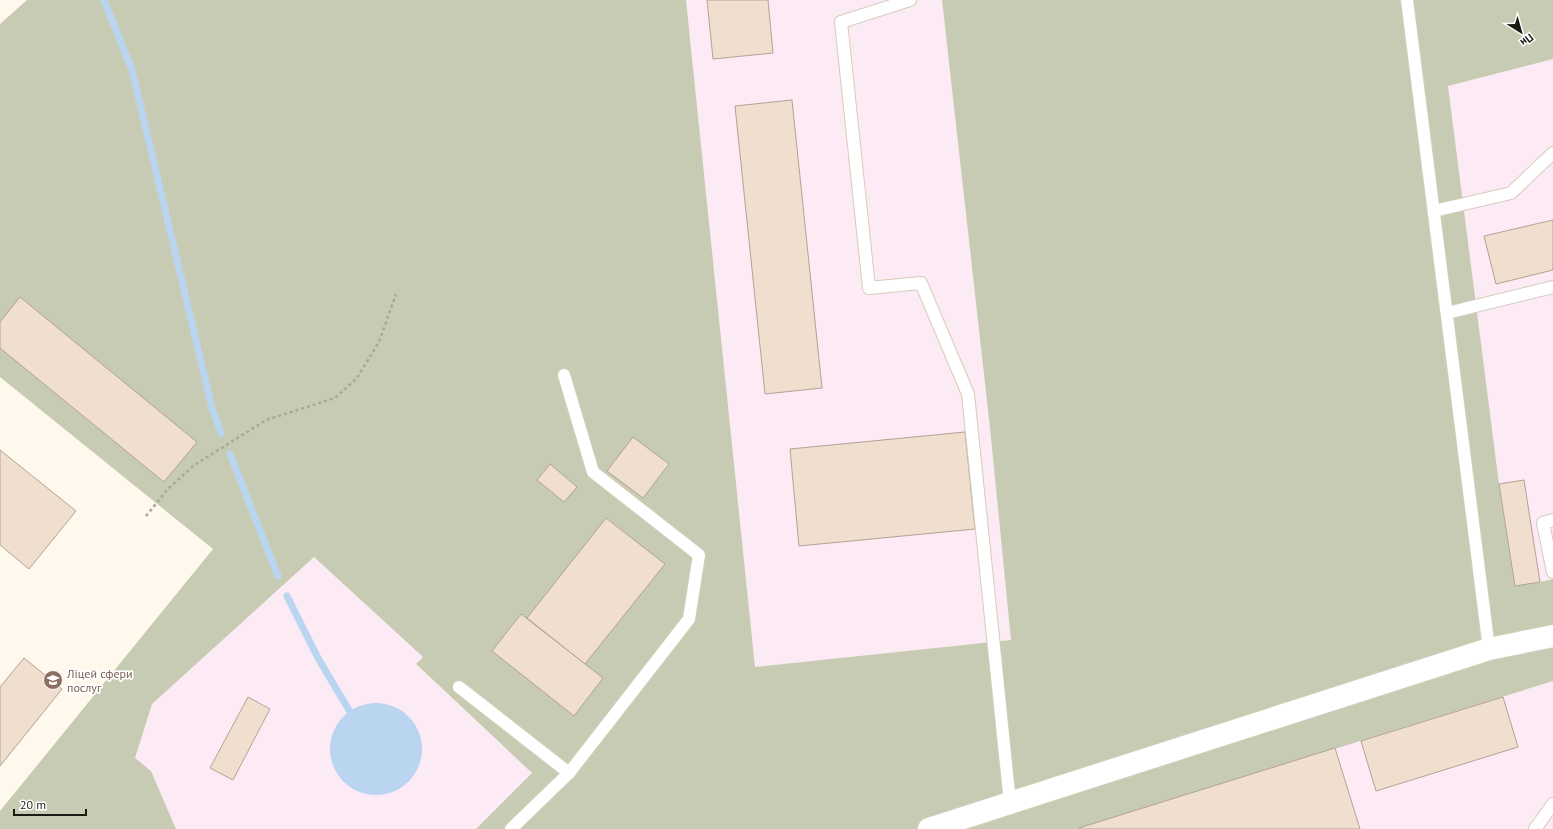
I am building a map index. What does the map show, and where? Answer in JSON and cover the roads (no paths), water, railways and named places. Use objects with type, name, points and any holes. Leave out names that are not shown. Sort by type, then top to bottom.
[{"type":"street","points":[[929,829],[1489,649],[1552,640]]},
{"type":"lane","points":[[910,0],[841,22],[869,288],[921,283],[968,394],[1010,803]]},
{"type":"lane","points":[[1407,0],[1489,649]]},
{"type":"lane","points":[[1434,211],[1511,193],[1553,153]]},
{"type":"lane","points":[[1447,313],[1553,287]]},
{"type":"lane","points":[[511,829],[569,773],[689,619],[699,555],[594,472],[564,374]]},
{"type":"lane","points":[[1553,520],[1543,523],[1553,572]]},
{"type":"lane","points":[[459,687],[569,773]]},
{"type":"lane","points":[[1535,829],[1553,804]]},
{"type":"water","points":[[376,703],[393,707],[408,717],[418,732],[422,749],[418,766],[408,781],[393,791],[376,795],[359,791],[344,781],[334,766],[330,749],[334,732],[344,717],[359,707]]},
{"type":"waterway","points":[[104,0],[132,70],[212,408],[221,433]]},
{"type":"waterway","points":[[230,454],[278,576]]},
{"type":"waterway","points":[[287,596],[318,658],[350,712]]},
{"type":"place","name":"Ліцей сфери послуг","points":[[53,680]]}]
